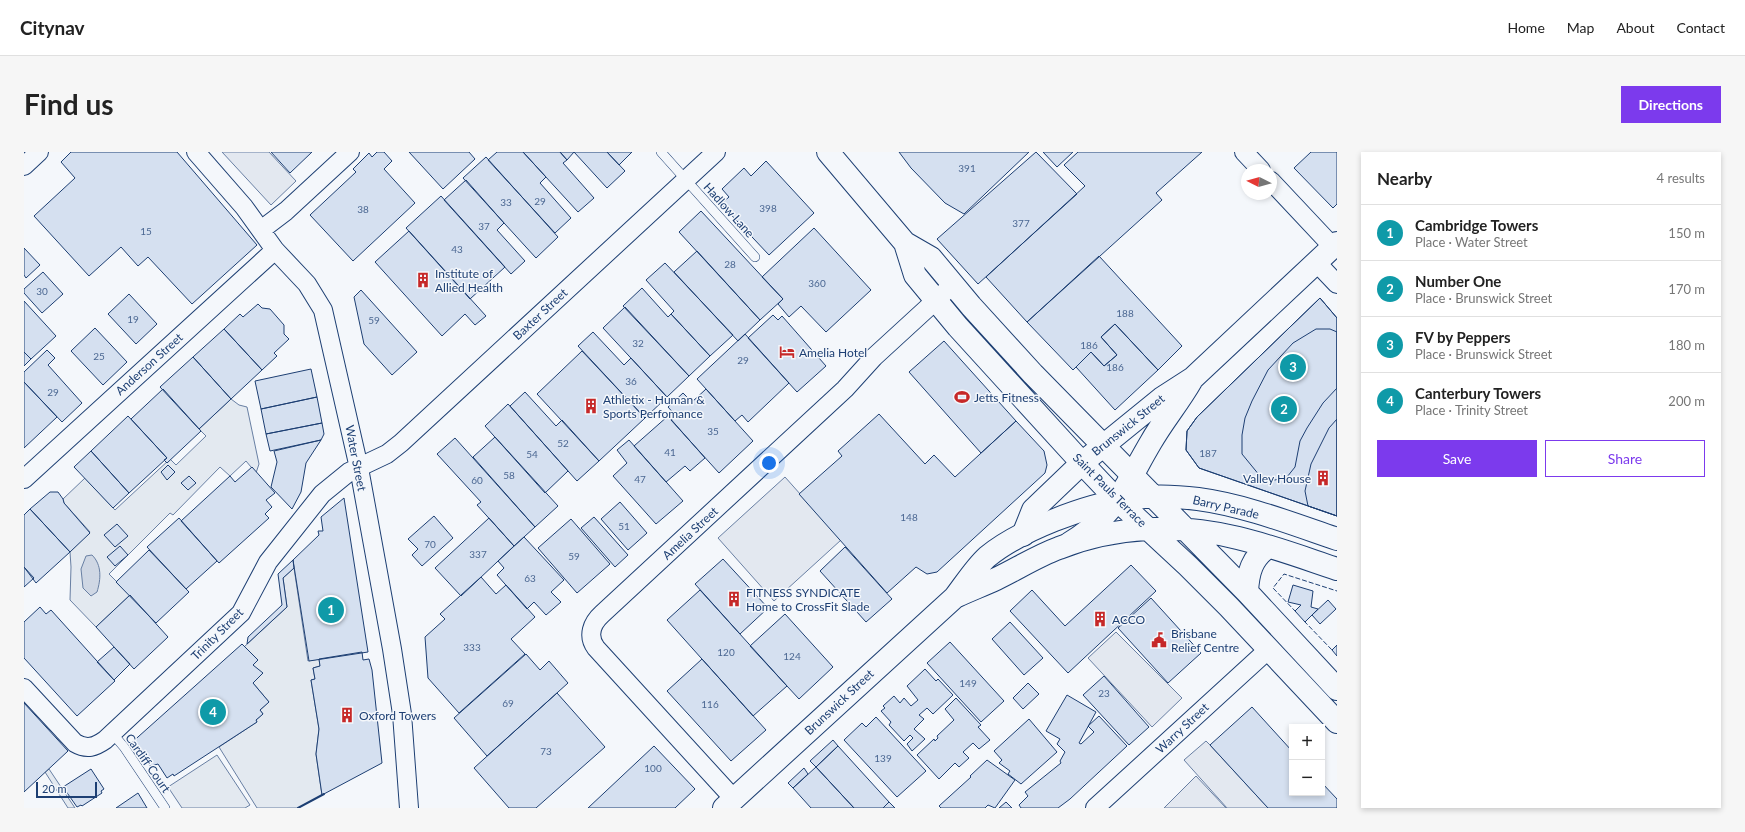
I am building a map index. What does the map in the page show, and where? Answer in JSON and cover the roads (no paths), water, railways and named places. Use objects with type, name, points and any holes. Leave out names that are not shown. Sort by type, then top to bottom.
[{"type":"main road","name":"Saint Pauls Terrace","points":[[828,152],[905,243],[931,258],[1033,374],[1248,592],[1337,689]]},
{"type":"main road","name":"Saint Pauls Terrace","points":[[905,243],[915,275],[1082,463],[1118,500],[1188,566],[1269,649],[1337,722]]},
{"type":"main road","name":"Brunswick Street","points":[[729,803],[955,597],[986,558],[1023,535],[1033,510],[1082,463],[1166,395],[1193,378],[1335,245]]},
{"type":"main road","name":"Brunswick Street","points":[[1068,544],[1099,522],[1118,500],[1151,441],[1175,408],[1193,378]]},
{"type":"main road","name":"Barry Parade","points":[[1023,535],[1052,522],[1118,500],[1155,497],[1196,498],[1215,502],[1290,524],[1337,540]]},
{"type":"main road","name":"Brunswick Street","points":[[955,597],[997,579],[1030,560],[1068,544],[1104,534],[1148,529],[1188,530]]},
{"type":"main road","points":[[1188,530],[1237,537],[1337,569]]},
{"type":"main road","points":[[1248,592],[1249,573],[1252,564],[1258,554],[1268,547]]},
{"type":"street","points":[[24,166],[39,152]]},
{"type":"street","name":"Water Street","points":[[196,152],[261,230],[275,250],[307,284],[323,310],[359,468],[402,714],[409,808]]},
{"type":"street","points":[[261,230],[286,211],[350,152]]},
{"type":"street","name":"Baxter Street","points":[[359,468],[387,454],[401,443],[716,152]]},
{"type":"street","points":[[1244,152],[1255,164]]},
{"type":"street","points":[[1277,187],[1335,245]]},
{"type":"street","name":"Anderson Street","points":[[24,479],[275,250]]},
{"type":"street","points":[[1317,263],[1337,284]]},
{"type":"street","name":"Amelia Street","points":[[729,803],[596,648],[592,636],[593,625],[602,614],[846,389],[874,357],[953,284]]},
{"type":"street","name":"Trinity Street","points":[[24,688],[73,741],[87,748],[98,745],[232,623],[247,603],[268,562],[322,494],[349,472],[359,468]]},
{"type":"street","name":"Warry Street","points":[[1095,808],[1269,649]]},
{"type":"lane","name":"Hadlow Lane","points":[[661,152],[755,257]]},
{"type":"lane","name":"Cardiff Court","points":[[112,733],[126,749],[165,808]]},
{"type":"place","name":"Institute of Allied Health","points":[[423,280]]},
{"type":"place","name":"Amelia Hotel","points":[[787,352]]},
{"type":"place","name":"FV by Peppers","points":[[1293,367]]},
{"type":"place","name":"Jetts Fitness","points":[[962,397]]},
{"type":"place","name":"Athletix - Human & Sports Perfomance","points":[[591,406]]},
{"type":"place","name":"Number One","points":[[1284,409]]},
{"type":"place","name":"Valley House","points":[[1323,478]]},
{"type":"place","name":"FITNESS SYNDICATE Home to CrossFit Slade","points":[[734,599]]},
{"type":"place","name":"Cambridge Towers","points":[[331,610]]},
{"type":"place","name":"ACCO","points":[[1100,619]]},
{"type":"place","name":"Brisbane Relief Centre","points":[[1159,640]]},
{"type":"place","name":"Canterbury Towers","points":[[213,712]]},
{"type":"place","name":"Oxford Towers","points":[[347,715]]}]
